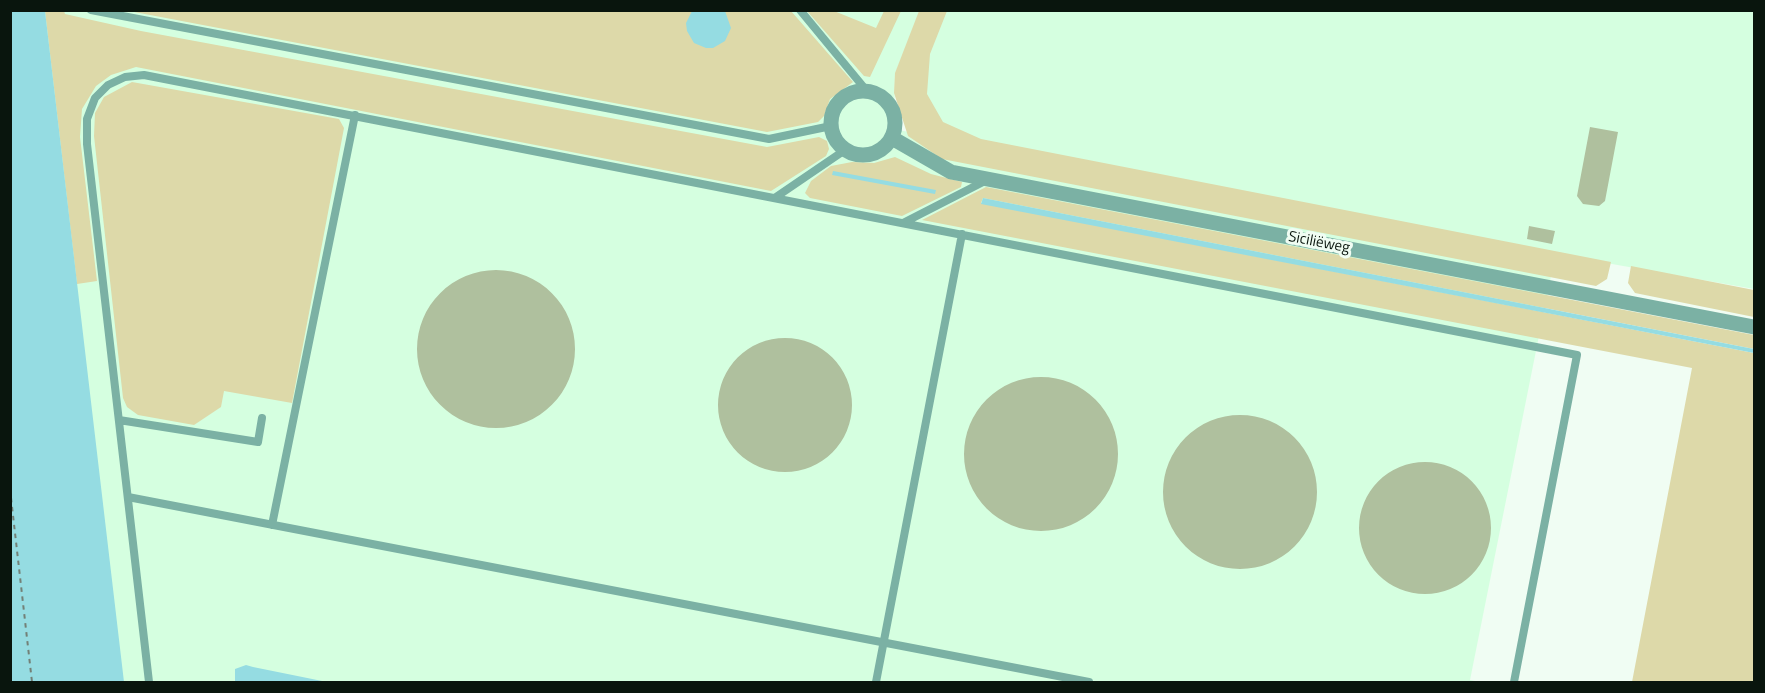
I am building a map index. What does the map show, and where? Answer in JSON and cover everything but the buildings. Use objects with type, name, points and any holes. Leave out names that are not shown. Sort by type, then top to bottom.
[{"type":"street","points":[[866,90],[877,93],[892,107],[896,117],[892,138],[880,151],[872,154],[853,154],[838,143],[831,126],[835,108],[840,100],[848,94],[866,90]]},
{"type":"street","name":"Siciliëweg","points":[[892,138],[951,172],[1755,327]]},
{"type":"lane","points":[[90,10],[769,139],[831,126]]},
{"type":"lane","points":[[800,10],[866,90]]},
{"type":"lane","points":[[149,682],[87,144],[87,119],[95,98],[108,85],[125,76],[144,75],[1577,355],[1514,682]]},
{"type":"lane","points":[[273,525],[355,115]]},
{"type":"lane","points":[[776,198],[845,150]]},
{"type":"lane","points":[[903,223],[989,179]]},
{"type":"lane","points":[[876,682],[962,234]]},
{"type":"lane","points":[[119,420],[258,442],[262,418]]},
{"type":"lane","points":[[128,497],[1089,682]]},
{"type":"path","points":[[10,489],[32,682]]},
{"type":"shaded area","points":[[18,11],[920,11],[895,74],[894,129],[1553,266],[1470,680],[1480,682],[103,682]]},
{"type":"shaded area","points":[[45,11],[64,11],[65,14],[141,31],[767,147],[819,137],[827,141],[829,149],[826,156],[771,191],[136,67],[111,75],[96,86],[82,109],[80,137],[97,281],[77,284]]},
{"type":"shaded area","points":[[129,11],[791,11],[853,82],[830,99],[824,116],[818,122],[767,132]]},
{"type":"shaded area","points":[[807,11],[834,11],[876,28],[884,11],[901,11],[870,77],[864,76]]},
{"type":"shaded area","points":[[919,11],[947,11],[930,54],[927,94],[943,122],[981,139],[1611,262],[1607,279],[1596,286],[942,159],[908,136],[894,93],[895,73]]},
{"type":"shaded area","points":[[930,11],[1754,11],[1754,289],[1521,248],[957,135],[926,108]]},
{"type":"shaded area","points":[[132,82],[339,119],[344,128],[292,403],[224,391],[221,407],[194,425],[138,415],[127,407],[123,398],[94,136],[95,113],[104,97]]},
{"type":"shaded area","points":[[895,157],[931,174],[962,182],[961,187],[902,216],[810,198],[805,193],[811,181],[831,166],[852,162],[874,163]]},
{"type":"shaded area","points":[[986,187],[1754,335],[1754,349],[983,198],[981,203],[1754,353],[1754,682],[1632,682],[1692,368],[922,220]]},
{"type":"shaded area","points":[[1631,266],[1754,290],[1754,317],[1635,293],[1628,283]]},
{"type":"water","points":[[10,11],[45,11],[124,682],[11,682]]},
{"type":"water","points":[[692,11],[725,11],[731,28],[725,41],[713,48],[694,43],[687,31],[686,23]]},
{"type":"water","points":[[833,171],[936,190],[935,194],[832,175]]},
{"type":"water","points":[[983,198],[1754,349],[1754,353],[981,204]]},
{"type":"water","points":[[246,665],[327,682],[235,682],[235,669]]}]
